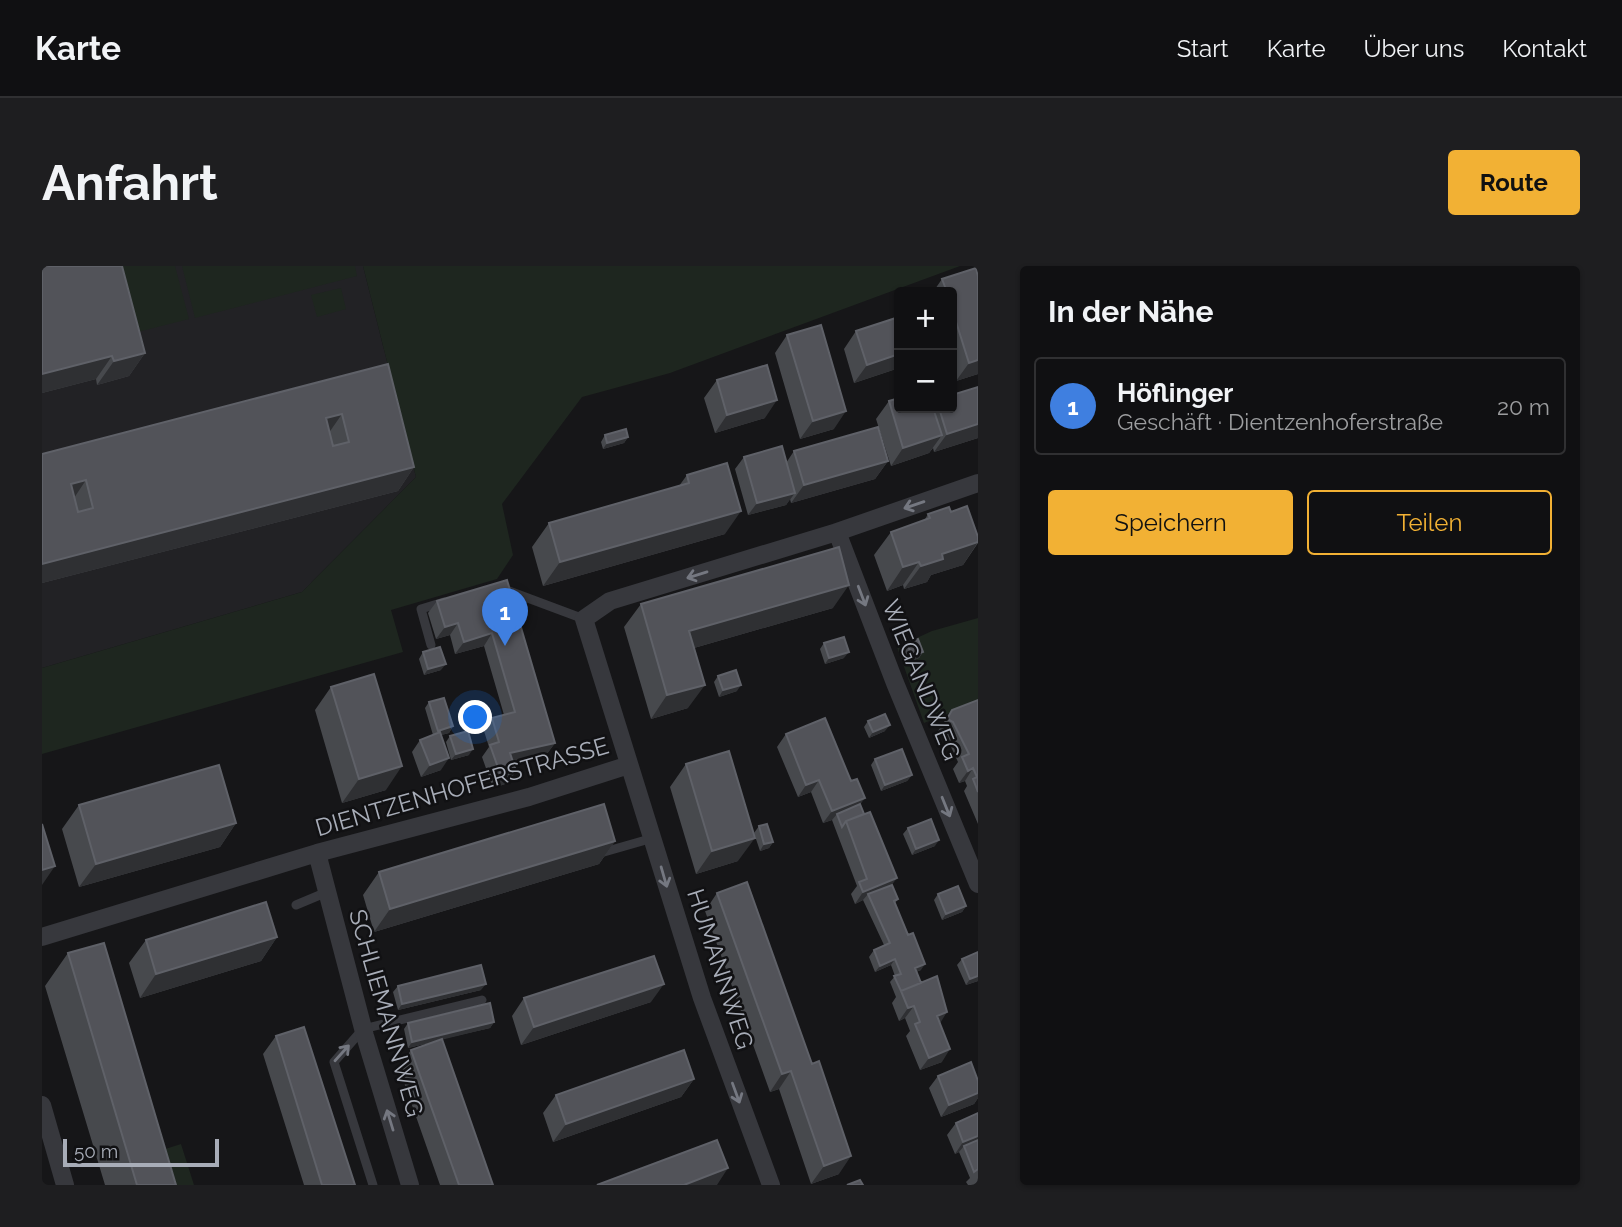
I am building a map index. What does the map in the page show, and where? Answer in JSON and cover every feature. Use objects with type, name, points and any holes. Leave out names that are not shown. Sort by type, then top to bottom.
[{"type":"street","points":[[584,619],[610,601],[837,532],[978,483]]},
{"type":"street","name":"WIEGANDWEG","points":[[837,532],[895,683],[978,884]]},
{"type":"street","name":"DIENTZENHOFERSTRASSE","points":[[42,937],[317,853],[529,797],[629,765],[584,619]]},
{"type":"street","name":"HUMANNWEG","points":[[629,765],[702,998],[771,1185]]},
{"type":"street","name":"SCHLIEMANNWEG","points":[[317,853],[363,1029],[410,1185]]},
{"type":"street","points":[[42,1105],[65,1185]]},
{"type":"lane","points":[[486,591],[499,587],[512,590],[542,606],[584,619]]},
{"type":"lane","points":[[431,645],[421,609],[460,598]]},
{"type":"lane","points":[[596,855],[653,838]]},
{"type":"lane","points":[[296,905],[327,892]]},
{"type":"lane","points":[[373,1185],[334,1062],[363,1029],[482,1000]]},
{"type":"shaded area","points":[[42,266],[363,266],[416,477],[302,592],[42,668]]},
{"type":"shaded area","points":[[104,266],[175,266],[189,319],[122,336]]},
{"type":"shaded area","points":[[182,266],[355,266],[357,276],[195,318]]},
{"type":"shaded area","points":[[363,266],[960,266],[903,287],[894,287],[894,290],[670,373],[582,397],[502,504],[513,555],[497,579],[391,610],[403,652],[42,754],[42,668],[302,592],[416,477]]},
{"type":"shaded area","points":[[341,288],[346,309],[317,317],[311,295]]},
{"type":"shaded area","points":[[978,618],[978,702],[924,723],[897,647],[932,631]]},
{"type":"shaded area","points":[[181,1144],[194,1185],[170,1185],[159,1151]]},
{"type":"building","points":[[42,266],[122,266],[145,353],[114,361],[112,356],[42,374]]},
{"type":"building","points":[[976,268],[978,360],[969,363],[957,325],[957,287],[945,287],[942,279]]},
{"type":"building","points":[[894,319],[894,356],[867,365],[856,331]]},
{"type":"building","points":[[821,325],[846,411],[813,421],[787,335]]},
{"type":"building","points":[[388,364],[414,467],[42,564],[42,454]],"holes":[[[342,414],[349,442],[333,446],[326,418]],[[86,480],[93,508],[78,512],[71,484]]]},
{"type":"building","points":[[767,365],[777,400],[727,415],[717,380]]},
{"type":"building","points":[[978,387],[978,424],[947,434],[941,413],[957,413],[957,393]]},
{"type":"building","points":[[894,400],[894,413],[935,413],[942,435],[903,448],[889,401]]},
{"type":"building","points":[[878,427],[888,461],[804,485],[794,451]]},
{"type":"building","points":[[626,429],[628,437],[607,443],[605,435]]},
{"type":"building","points":[[782,446],[795,493],[757,503],[744,457]]},
{"type":"building","points":[[727,463],[741,511],[560,562],[549,523],[689,483],[687,475]]},
{"type":"building","points":[[967,506],[978,542],[942,554],[943,559],[921,566],[919,562],[903,567],[891,532],[930,518],[928,514],[949,507],[951,512]]},
{"type":"building","points":[[839,547],[849,585],[689,631],[705,685],[667,695],[641,604]]},
{"type":"building","points":[[507,580],[555,743],[510,753],[516,771],[501,776],[490,745],[499,742],[492,718],[515,712],[492,633],[464,642],[458,623],[445,627],[437,601]]},
{"type":"building","points":[[844,637],[849,652],[829,658],[824,643]]},
{"type":"building","points":[[918,639],[923,652],[912,656],[907,643]]},
{"type":"building","points":[[440,647],[446,664],[428,669],[423,652]]},
{"type":"building","points":[[736,670],[741,685],[723,690],[718,676]]},
{"type":"building","points":[[374,674],[402,766],[359,779],[331,687]]},
{"type":"building","points":[[444,698],[453,726],[438,731],[429,702]]},
{"type":"building","points":[[978,700],[978,792],[973,779],[977,777],[973,768],[968,771],[962,757],[969,754],[953,722],[947,719],[952,710]]},
{"type":"building","points":[[885,714],[890,725],[873,732],[868,721]]},
{"type":"building","points":[[825,718],[851,781],[857,779],[865,798],[832,811],[819,780],[806,785],[786,734]]},
{"type":"building","points":[[468,731],[473,749],[456,754],[450,736]]},
{"type":"building","points":[[440,732],[449,758],[430,765],[420,740]]},
{"type":"building","points":[[902,749],[912,775],[885,785],[875,759]]},
{"type":"building","points":[[729,751],[755,838],[712,851],[686,764]]},
{"type":"building","points":[[219,765],[236,823],[96,864],[79,805]]},
{"type":"building","points":[[604,804],[615,841],[390,909],[379,872]]},
{"type":"building","points":[[860,804],[864,814],[846,821],[842,827],[837,814]]},
{"type":"building","points":[[870,812],[897,878],[863,892],[859,882],[867,879],[846,821]]},
{"type":"building","points":[[931,819],[939,840],[916,849],[908,828]]},
{"type":"building","points":[[42,824],[55,866],[42,870]]},
{"type":"building","points":[[767,824],[773,842],[764,844],[759,826]]},
{"type":"building","points":[[747,882],[812,1064],[819,1061],[851,1156],[824,1166],[791,1071],[782,1074],[717,893]]},
{"type":"building","points":[[892,885],[898,899],[894,901],[908,935],[913,933],[925,964],[915,968],[921,983],[901,991],[894,976],[901,974],[895,959],[880,966],[874,950],[890,943],[868,894]]},
{"type":"building","points":[[958,886],[966,906],[946,914],[938,894]]},
{"type":"building","points":[[266,902],[277,937],[156,974],[146,940]]},
{"type":"building","points":[[104,943],[176,1185],[137,1185],[68,953]]},
{"type":"building","points":[[978,952],[978,976],[970,979],[962,959]]},
{"type":"building","points":[[654,956],[664,984],[534,1027],[524,998]]},
{"type":"building","points":[[481,965],[486,984],[402,1004],[398,986]]},
{"type":"building","points":[[937,976],[947,1012],[937,1016],[950,1049],[929,1058],[915,1024],[920,1022],[914,1006],[908,1008],[901,991]]},
{"type":"building","points":[[490,1003],[494,1022],[412,1042],[408,1023]]},
{"type":"building","points":[[304,1027],[355,1185],[322,1185],[276,1036]]},
{"type":"building","points":[[442,1039],[493,1185],[459,1185],[411,1050]]},
{"type":"building","points":[[684,1050],[694,1079],[566,1124],[556,1095]]},
{"type":"building","points":[[971,1062],[978,1081],[978,1093],[949,1105],[938,1076]]},
{"type":"building","points":[[978,1113],[978,1136],[963,1142],[956,1123]]},
{"type":"building","points":[[717,1140],[728,1168],[684,1185],[597,1185]]},
{"type":"building","points":[[978,1140],[978,1169],[974,1172],[964,1146]]},
{"type":"building","points":[[860,1180],[863,1185],[847,1185]]},
{"type":"place","name":"Höflinger","points":[[505,646]]}]
